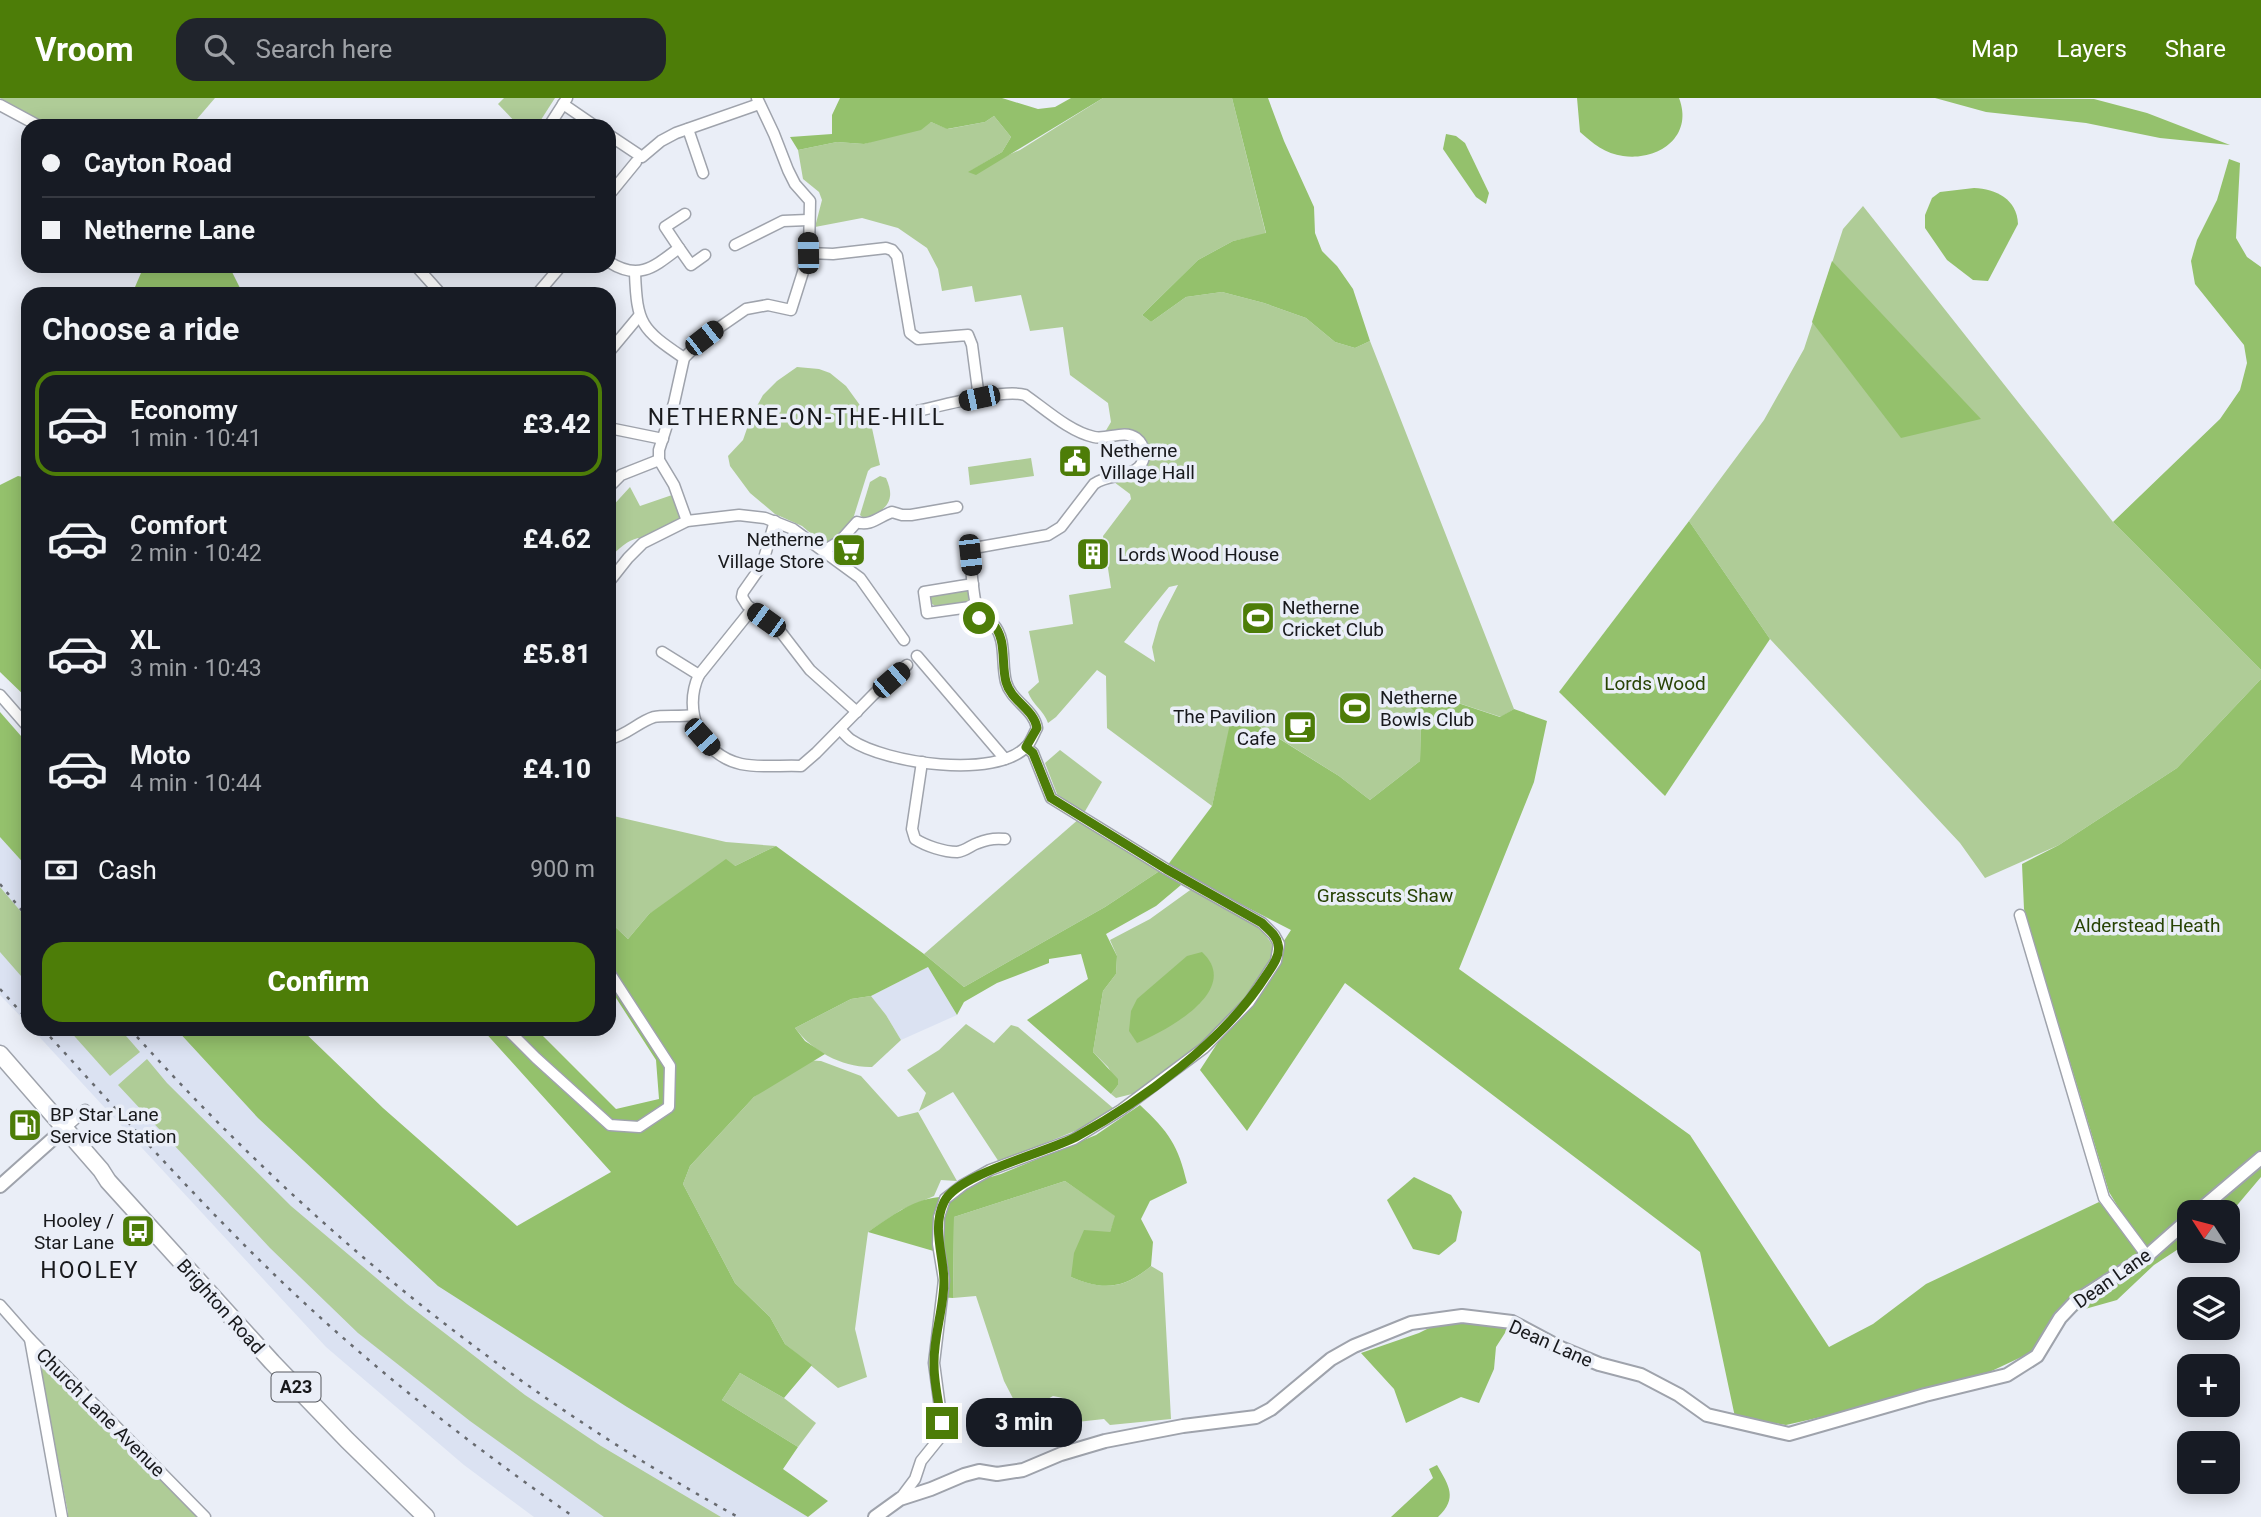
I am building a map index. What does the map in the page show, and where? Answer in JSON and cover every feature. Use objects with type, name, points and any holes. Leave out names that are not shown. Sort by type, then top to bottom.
[{"type":"highway","name":"Brighton Road","points":[[0,1054],[93,1174],[108,1181],[272,1362],[426,1517]]},
{"type":"highway","name":"Brighton Road","points":[[0,1060],[7,1073],[61,1132]]},
{"type":"street","points":[[553,119],[565,101],[587,119]]},
{"type":"street","points":[[616,140],[642,157],[661,141],[758,101],[795,184],[810,201],[808,253],[791,310],[768,305],[746,309],[704,338],[684,358],[674,403],[659,450],[659,460],[674,485],[687,521]]},
{"type":"street","points":[[0,105],[26,119]]},
{"type":"street","points":[[688,129],[703,173]]},
{"type":"street","points":[[616,186],[636,162]]},
{"type":"street","points":[[685,214],[665,227],[691,265],[705,255]]},
{"type":"street","points":[[735,244],[783,221],[808,220]]},
{"type":"street","points":[[616,265],[635,272],[645,270],[679,248]]},
{"type":"street","points":[[808,253],[834,254],[886,248],[892,250],[897,256],[910,333],[918,339],[968,335],[979,398]]},
{"type":"street","points":[[635,272],[639,316],[645,328],[653,337],[684,358]]},
{"type":"street","points":[[422,273],[435,287]]},
{"type":"street","points":[[543,287],[555,273]]},
{"type":"street","points":[[616,344],[639,316]]},
{"type":"street","points":[[840,729],[852,740],[877,751],[922,762],[958,766],[1006,759],[1026,747],[1037,728],[1036,722],[1017,701],[1007,684],[1000,631],[993,624],[985,623],[979,618],[970,555],[974,548],[1048,536],[1060,527],[1085,492],[1101,478],[1133,471],[1143,460],[1144,450],[1136,439],[1126,435],[1097,438],[1088,435],[1018,393],[908,413]]},
{"type":"street","points":[[616,429],[663,439]]},
{"type":"street","points":[[616,480],[621,475],[659,460]]},
{"type":"street","points":[[825,551],[840,541],[857,522],[872,522],[892,512],[911,515],[957,507]]},
{"type":"street","points":[[616,573],[643,543],[687,521],[740,515],[765,517],[793,529],[860,578],[904,640]]},
{"type":"street","points":[[775,521],[762,565],[743,592],[744,602],[780,631],[810,670],[857,712]]},
{"type":"street","points":[[973,584],[924,592],[927,613],[977,606]]},
{"type":"street","points":[[752,609],[693,686],[692,715],[702,737],[718,755],[741,764],[803,769],[840,729],[907,665]]},
{"type":"street","points":[[662,652],[699,675]]},
{"type":"street","points":[[918,656],[1006,759]]},
{"type":"street","points":[[0,695],[21,719]]},
{"type":"street","points":[[616,737],[656,716],[677,718],[692,715]]},
{"type":"street","points":[[900,1499],[915,1479],[921,1461],[942,1435],[934,1363],[944,1280],[939,1244],[939,1217],[945,1199],[990,1170],[1074,1139],[1121,1110],[1204,1048],[1249,1002],[1276,961],[1279,944],[1262,923],[1166,869],[1051,798],[1033,753],[1026,747]]},
{"type":"street","points":[[922,762],[912,829],[915,839],[924,845],[957,852],[976,843],[995,838],[1005,839]]},
{"type":"street","points":[[2020,915],[2104,1198],[2147,1256]]},
{"type":"street","points":[[514,1036],[610,1125],[639,1127],[669,1107],[670,1066],[616,983]]},
{"type":"street","points":[[0,1186],[85,1110]]},
{"type":"street","points":[[2211,1200],[2261,1158]]},
{"type":"street","name":"Dean Lane","points":[[875,1517],[900,1499],[979,1471],[997,1474],[1023,1470],[1105,1440],[1183,1426],[1256,1418],[1271,1409],[1331,1359],[1354,1346],[1411,1323],[1462,1316],[1512,1322],[1563,1349],[1599,1364],[1642,1375],[1679,1395],[1707,1415],[1789,1434],[2007,1374],[2037,1356],[2060,1318],[2076,1301],[2147,1256],[2177,1230]]},
{"type":"street","name":"Church Lane Avenue","points":[[0,1304],[30,1339],[205,1517]]},
{"type":"street","points":[[30,1339],[62,1517]]},
{"type":"shaded area","points":[[0,810],[21,834],[21,1017],[0,995]]},
{"type":"shaded area","points":[[928,967],[957,1015],[901,1040],[871,996]]},
{"type":"shaded area","points":[[38,1036],[199,1036],[627,1407],[808,1517],[534,1517],[464,1465],[326,1347]]},
{"type":"green space","points":[[0,98],[215,98],[197,119],[38,119]]},
{"type":"green space","points":[[504,98],[555,98],[542,119],[512,119],[498,104]]},
{"type":"green space","points":[[840,98],[1002,98],[1038,109],[1055,107],[1071,98],[1103,98],[976,175],[968,172],[1002,152],[1011,137],[994,116],[985,122],[947,129],[931,122],[921,130],[864,144],[837,142],[798,150],[790,137],[832,134],[832,115]]},
{"type":"green space","points":[[1103,98],[1232,98],[1266,234],[1233,241],[1198,260],[1142,315],[1151,322],[1186,297],[1222,292],[1306,318],[1335,342],[1355,348],[1370,341],[1514,709],[1501,717],[1431,694],[1394,692],[1421,718],[1420,761],[1370,800],[1339,776],[1234,710],[1212,806],[1107,728],[1106,676],[1097,670],[1048,723],[1028,692],[1039,682],[1029,631],[1073,624],[1069,595],[1111,588],[1103,536],[1131,499],[1130,494],[1114,482],[1141,473],[1149,461],[1148,447],[1135,431],[1122,429],[1105,432],[1111,422],[1108,403],[1070,375],[1063,327],[1030,331],[1021,295],[975,302],[972,286],[942,291],[938,269],[927,248],[898,228],[862,218],[815,227],[822,200],[819,192],[803,179],[798,150],[837,142],[864,144],[931,122],[948,129],[985,122],[994,116],[1011,137],[1002,152],[969,172],[1020,150]],"holes":[[[1178,585],[1159,622],[1152,647],[1155,662],[1124,642],[1169,587]]]},
{"type":"green space","points":[[1232,98],[1268,98],[1314,207],[1315,233],[1322,251],[1337,266],[1353,289],[1370,341],[1355,348],[1335,342],[1306,318],[1222,292],[1186,297],[1151,322],[1142,315],[1198,260],[1233,241],[1266,233]]},
{"type":"green space","points":[[1577,98],[1679,98],[1682,124],[1670,144],[1660,150],[1636,157],[1617,155],[1600,147],[1580,132]]},
{"type":"green space","points":[[1935,98],[2094,99],[2147,113],[2230,145],[2160,138],[2086,123],[1986,112]]},
{"type":"green space","points":[[1446,134],[1456,136],[1465,143],[1489,193],[1486,204],[1476,197],[1443,149]]},
{"type":"green space","points":[[2229,159],[2240,163],[2236,238],[2247,257],[2261,267],[2261,670],[2113,522],[2220,419],[2240,390],[2247,363],[2244,345],[2195,284],[2191,261],[2197,240],[2217,200]]},
{"type":"green space","points":[[1974,188],[2004,197],[2017,215],[2018,224],[1988,281],[1973,280],[1947,260],[1925,228],[1925,215],[1932,198],[1940,192]]},
{"type":"green space","points":[[1863,206],[2113,522],[2261,670],[2261,679],[2177,768],[2059,845],[1985,878],[1960,843],[1770,639],[1689,521],[1764,420],[1804,349],[1843,229]]},
{"type":"green space","points":[[1832,261],[1981,419],[1901,438],[1812,322]]},
{"type":"green space","points":[[141,273],[232,273],[240,287],[135,287]]},
{"type":"green space","points":[[797,367],[830,373],[846,386],[870,419],[880,465],[868,471],[853,519],[832,541],[821,542],[802,526],[775,514],[750,493],[730,466],[728,456],[743,440],[763,395]]},
{"type":"green space","points":[[1031,458],[1034,476],[970,485],[968,467]]},
{"type":"green space","points":[[880,476],[886,478],[889,499],[883,509],[865,520],[860,515],[870,482]]},
{"type":"green space","points":[[21,477],[21,692],[0,672],[0,485]]},
{"type":"green space","points":[[630,487],[640,506],[675,494],[687,521],[651,539],[635,539],[616,552],[616,502]]},
{"type":"green space","name":"Lords Wood","points":[[1689,521],[1770,639],[1665,796],[1559,692]]},
{"type":"green space","points":[[968,590],[969,602],[935,606],[931,603],[934,594]]},
{"type":"green space","name":"Grasscuts Shaw","points":[[2261,679],[2261,1177],[2240,1202],[2177,1200],[2177,1250],[2154,1265],[2117,1300],[2053,1318],[2032,1352],[1962,1385],[1786,1425],[1735,1417],[1700,1252],[1345,983],[1247,1131],[1200,1070],[1291,930],[1167,866],[1212,806],[1233,710],[1339,776],[1370,800],[1420,761],[1421,718],[1393,691],[1431,694],[1500,717],[1514,709],[1547,721],[1534,782],[1459,969],[1690,1135],[1829,1347],[1873,1324],[1926,1284],[2099,1202],[2150,1260],[2109,1192],[2024,909],[2022,864],[2059,845],[2177,768]]},
{"type":"green space","points":[[0,712],[21,736],[21,860],[0,837]]},
{"type":"green space","points":[[1060,750],[1102,782],[1084,813],[1057,794],[1045,763]]},
{"type":"green space","points":[[616,817],[726,842],[776,846],[649,914],[628,939],[616,928]]},
{"type":"green space","points":[[1080,818],[1161,870],[1105,907],[964,987],[924,954]]},
{"type":"green space","points":[[776,846],[924,954],[964,987],[1105,907],[1161,870],[1181,885],[1156,906],[1106,934],[1117,956],[1116,974],[1103,991],[1093,1052],[1118,1079],[1118,1085],[1111,1094],[1027,1020],[1088,979],[1081,954],[1049,959],[1049,963],[997,983],[964,1002],[957,1015],[928,967],[871,996],[851,999],[795,1028],[805,1041],[825,1054],[754,1097],[690,1166],[683,1184],[735,1283],[770,1317],[785,1344],[812,1365],[784,1398],[740,1373],[722,1400],[798,1447],[783,1469],[828,1501],[808,1517],[627,1407],[438,1286],[258,1118],[182,1036],[308,1036],[383,1108],[517,1226],[611,1172],[488,1036],[543,1036],[616,1109],[659,1099],[656,1060],[616,998],[616,928],[628,939],[649,914],[726,859],[735,866]]},
{"type":"green space","points":[[0,887],[21,912],[21,976],[0,952]]},
{"type":"green space","points":[[1193,888],[1254,924],[1272,944],[1275,955],[1242,1006],[1200,1046],[1136,1093],[1116,1098],[1111,1094],[1118,1085],[1108,1067],[1093,1052],[1103,991],[1116,974],[1117,956],[1110,940],[1150,919]]},
{"type":"green space","points":[[1202,952],[1212,966],[1213,981],[1207,994],[1181,1019],[1137,1043],[1129,1031],[1131,1011],[1137,999],[1187,956]]},
{"type":"green space","points":[[871,996],[901,1040],[872,1067],[850,1065],[829,1057],[810,1044],[795,1028],[851,999]]},
{"type":"green space","points":[[966,1024],[994,1043],[1011,1025],[1018,1027],[1113,1108],[1092,1124],[999,1162],[953,1092],[919,1111],[926,1093],[907,1070],[939,1050]]},
{"type":"green space","points":[[74,1036],[126,1036],[140,1052],[110,1076]]},
{"type":"green space","points":[[147,1059],[167,1083],[291,1206],[407,1304],[525,1395],[601,1446],[721,1517],[604,1517],[470,1421],[358,1333],[270,1248],[118,1085]]},
{"type":"green space","points":[[805,1060],[821,1061],[861,1076],[898,1117],[918,1112],[957,1181],[941,1180],[934,1196],[901,1210],[868,1232],[855,1329],[867,1377],[838,1388],[785,1344],[770,1317],[735,1283],[683,1184],[690,1166],[754,1097]]},
{"type":"green space","points":[[1140,1105],[1171,1140],[1187,1183],[1150,1201],[1141,1219],[1153,1242],[1151,1266],[1132,1279],[1103,1286],[1071,1277],[1074,1253],[1084,1230],[1110,1232],[1115,1216],[1065,1181],[954,1217],[953,1298],[938,1297],[937,1252],[868,1232],[916,1203],[949,1197],[967,1184],[1001,1174],[1096,1135]]},
{"type":"green space","points":[[1414,1177],[1451,1195],[1462,1212],[1456,1241],[1439,1255],[1413,1249],[1387,1200]]},
{"type":"green space","points":[[1065,1181],[1116,1216],[1110,1232],[1071,1277],[1104,1286],[1123,1283],[1151,1266],[1163,1273],[1171,1419],[1110,1425],[1104,1419],[1077,1422],[1063,1398],[1053,1396],[1021,1414],[1004,1381],[976,1296],[953,1298],[954,1217]]},
{"type":"green space","points":[[1451,1317],[1512,1322],[1496,1347],[1494,1369],[1479,1403],[1461,1397],[1406,1423],[1394,1389],[1361,1353],[1419,1333]]},
{"type":"green space","points":[[38,1356],[198,1517],[66,1517],[68,1513]]},
{"type":"green space","points":[[740,1373],[784,1398],[816,1423],[798,1447],[722,1400]]},
{"type":"green space","points":[[1437,1465],[1450,1492],[1448,1504],[1438,1517],[1391,1517],[1433,1478],[1429,1469]]},
{"type":"railway","points":[[0,884],[21,910]]},
{"type":"railway","points":[[0,989],[21,1012]]},
{"type":"railway","points":[[49,1036],[200,1200],[299,1298],[365,1357],[433,1412],[574,1517]]},
{"type":"railway","points":[[137,1036],[266,1170],[338,1236],[413,1299],[491,1359],[571,1415],[653,1468],[738,1517]]},
{"type":"place","name":"Netherne Village Hall","points":[[1075,461]]},
{"type":"place","name":"Netherne Village Store","points":[[849,550]]},
{"type":"place","name":"Lords Wood House","points":[[1093,554]]},
{"type":"place","name":"Netherne Cricket Club","points":[[1258,618]]},
{"type":"place","name":"Netherne Bowls Club","points":[[1355,708]]},
{"type":"place","name":"The Pavilion Cafe","points":[[1300,727]]},
{"type":"place","name":"BP Star Lane Service Station","points":[[25,1125]]},
{"type":"place","name":"Hooley / Star Lane","points":[[138,1231]]},
{"type":"district","name":"NETHERNE-ON-THE-HILL","points":[[797,417]]},
{"type":"district","name":"HOOLEY","points":[[90,1270]]},
{"type":"route","points":[[942,1423],[934,1363],[944,1280],[939,1244],[939,1217],[945,1199],[990,1170],[1074,1139],[1121,1110],[1204,1048],[1249,1002],[1276,961],[1279,944],[1262,923],[1166,869],[1051,798],[1033,753],[1026,747],[1037,728],[1036,722],[1017,701],[1007,684],[1000,631],[993,624],[985,623],[979,618]]},
{"type":"park label","name":"Alderstead Heath","points":[[2147,925]]}]
